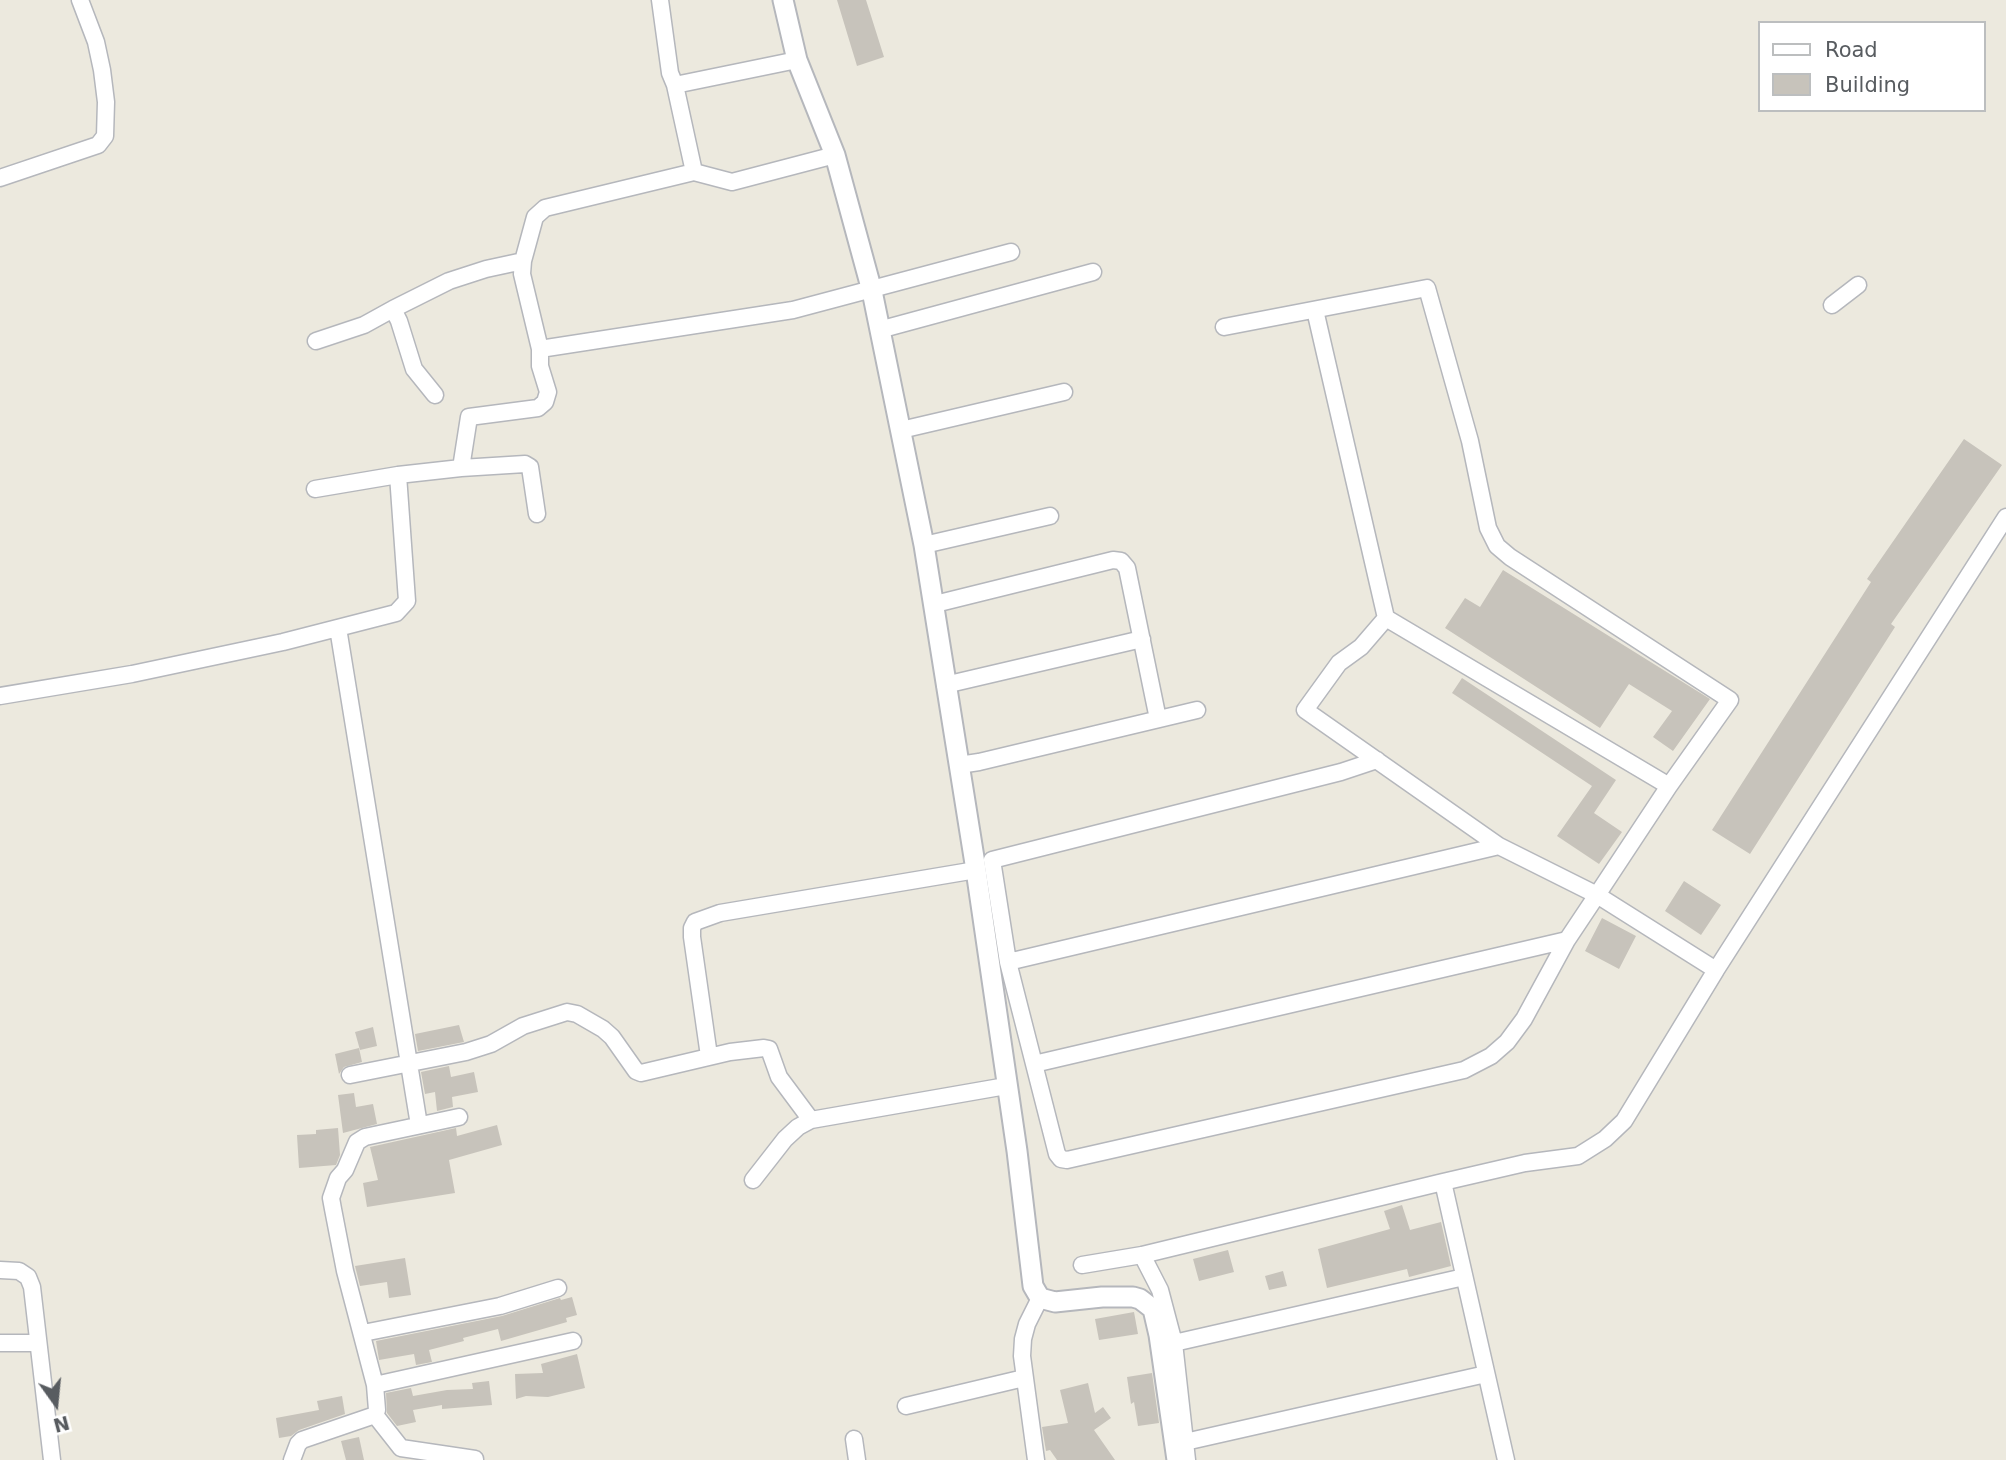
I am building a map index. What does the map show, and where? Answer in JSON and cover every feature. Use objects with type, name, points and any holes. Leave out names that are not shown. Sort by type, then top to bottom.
[{"type":"street","points":[[0,178],[98,145],[105,136],[106,102],[102,70],[96,42],[80,0]]},
{"type":"street","points":[[660,0],[670,73],[694,172]]},
{"type":"street","points":[[783,0],[797,60],[835,155],[872,291],[935,604],[945,685],[976,870],[1033,1286],[1040,1298],[1055,1302],[1133,1297],[1153,1309],[1181,1451],[1187,1460]]},
{"type":"street","points":[[675,85],[797,60]]},
{"type":"street","points":[[461,468],[469,417],[538,408],[545,402],[548,392],[540,366],[540,349],[522,274],[535,217],[545,208],[694,172],[732,182],[835,155]]},
{"type":"street","points":[[540,349],[793,310],[1011,252]]},
{"type":"street","points":[[316,341],[364,325],[449,281],[523,261]]},
{"type":"street","points":[[879,330],[1093,272]]},
{"type":"street","points":[[1832,305],[1858,285]]},
{"type":"street","points":[[1224,327],[1427,288],[1471,442],[1488,528],[1497,546],[1730,700],[1669,786],[1567,940],[1524,1018],[1507,1042],[1491,1056],[1464,1070],[1067,1160],[1061,1159],[1057,1154],[1008,962],[992,860],[1340,772],[1377,760]]},
{"type":"street","points":[[393,309],[414,369],[435,395]]},
{"type":"street","points":[[1315,310],[1385,618],[1669,786]]},
{"type":"street","points":[[901,430],[1064,391]]},
{"type":"street","points":[[314,489],[398,475],[526,464],[530,467],[537,514]]},
{"type":"street","points":[[0,696],[132,674],[396,613],[407,601],[398,475]]},
{"type":"street","points":[[923,545],[1050,516]]},
{"type":"street","points":[[1082,1265],[1142,1255],[1525,1163],[1578,1156],[1605,1139],[1623,1121],[1716,970],[2006,517]]},
{"type":"street","points":[[935,604],[1113,560],[1121,561],[1127,568],[1158,719]]},
{"type":"street","points":[[1385,618],[1361,647],[1339,663],[1305,710],[1499,846],[1597,895],[1716,970]]},
{"type":"street","points":[[338,628],[419,1125]]},
{"type":"street","points":[[945,685],[1142,639]]},
{"type":"street","points":[[958,765],[1197,710]]},
{"type":"street","points":[[1008,962],[1499,846]]},
{"type":"street","points":[[709,1056],[692,937],[695,922],[720,913],[976,870]]},
{"type":"street","points":[[1034,1064],[1567,940]]},
{"type":"street","points":[[350,1075],[466,1052],[491,1044],[523,1026],[567,1012],[577,1014],[603,1029],[612,1037],[636,1071],[641,1073],[709,1056],[769,1049],[779,1077],[811,1120]]},
{"type":"street","points":[[752,1180],[785,1139],[811,1120],[1006,1086]]},
{"type":"street","points":[[375,1415],[375,1385],[345,1271],[331,1198],[357,1142],[365,1137],[459,1117]]},
{"type":"street","points":[[1443,1182],[1506,1460]]},
{"type":"street","points":[[1142,1255],[1160,1290],[1174,1343],[1181,1451]]},
{"type":"street","points":[[0,1270],[19,1271],[28,1277],[32,1287],[52,1460]]},
{"type":"street","points":[[1174,1343],[1464,1277]]},
{"type":"street","points":[[363,1333],[500,1306],[558,1288]]},
{"type":"street","points":[[1036,1460],[1024,1378],[1023,1339],[1040,1298]]},
{"type":"street","points":[[375,1385],[573,1341]]},
{"type":"street","points":[[0,1343],[38,1343]]},
{"type":"street","points":[[1181,1451],[1486,1374]]},
{"type":"street","points":[[906,1406],[1024,1378]]},
{"type":"street","points":[[375,1415],[401,1448],[475,1459]]},
{"type":"street","points":[[292,1460],[302,1440],[375,1415]]},
{"type":"street","points":[[854,1440],[858,1460]]},
{"type":"building","points":[[837,0],[866,0],[884,57],[857,66]]},
{"type":"building","points":[[1964,439],[2002,465],[1891,624],[1895,627],[1750,854],[1712,830],[1871,582],[1867,579]]},
{"type":"building","points":[[1503,570],[1710,699],[1673,751],[1653,737],[1672,711],[1629,684],[1600,728],[1445,628],[1465,598],[1480,607]]},
{"type":"building","points":[[1462,678],[1616,780],[1594,813],[1622,832],[1599,864],[1557,836],[1592,786],[1452,693]]},
{"type":"building","points":[[1684,881],[1721,905],[1701,935],[1665,911]]},
{"type":"building","points":[[1602,918],[1636,936],[1619,969],[1585,951]]},
{"type":"building","points":[[459,1025],[464,1042],[418,1051],[415,1034]]},
{"type":"building","points":[[373,1027],[377,1046],[360,1050],[355,1032]]},
{"type":"building","points":[[359,1048],[362,1062],[344,1067],[339,1074],[335,1054]]},
{"type":"building","points":[[449,1066],[451,1077],[474,1072],[478,1092],[452,1097],[453,1107],[437,1111],[435,1092],[425,1094],[421,1072]]},
{"type":"building","points":[[354,1093],[356,1107],[373,1104],[377,1124],[343,1133],[338,1095]]},
{"type":"building","points":[[497,1125],[502,1145],[449,1160],[455,1193],[367,1207],[363,1183],[378,1180],[370,1147],[456,1128],[457,1136]]},
{"type":"building","points":[[338,1128],[340,1155],[336,1165],[299,1168],[297,1135],[316,1134],[316,1130]]},
{"type":"building","points":[[1402,1205],[1410,1230],[1441,1222],[1451,1266],[1409,1277],[1407,1269],[1327,1288],[1318,1249],[1390,1229],[1384,1211]]},
{"type":"building","points":[[1228,1250],[1234,1272],[1199,1281],[1193,1259]]},
{"type":"building","points":[[405,1258],[411,1295],[389,1298],[387,1282],[360,1286],[355,1266]]},
{"type":"building","points":[[1283,1271],[1287,1286],[1269,1290],[1265,1276]]},
{"type":"building","points":[[572,1297],[577,1315],[566,1318],[567,1322],[501,1341],[498,1329],[463,1338],[464,1341],[429,1350],[432,1362],[416,1365],[414,1354],[379,1360],[376,1341],[502,1316],[560,1298]]},
{"type":"building","points":[[1134,1312],[1138,1334],[1099,1340],[1095,1319]]},
{"type":"building","points":[[577,1354],[585,1388],[548,1397],[526,1396],[516,1399],[515,1374],[543,1373],[541,1364]]},
{"type":"building","points":[[1152,1373],[1159,1423],[1138,1426],[1127,1377]]},
{"type":"building","points":[[489,1381],[492,1405],[442,1409],[442,1405],[413,1410],[416,1422],[397,1426],[387,1413],[386,1393],[411,1388],[413,1396],[473,1389],[472,1383]]},
{"type":"building","points":[[1088,1383],[1095,1413],[1103,1407],[1111,1418],[1094,1430],[1115,1460],[1057,1460],[1050,1450],[1046,1451],[1042,1427],[1068,1423],[1060,1390]]},
{"type":"building","points":[[342,1396],[345,1414],[299,1430],[291,1436],[279,1438],[276,1418],[319,1410],[317,1401]]},
{"type":"building","points":[[359,1437],[364,1460],[346,1460],[341,1441]]}]
